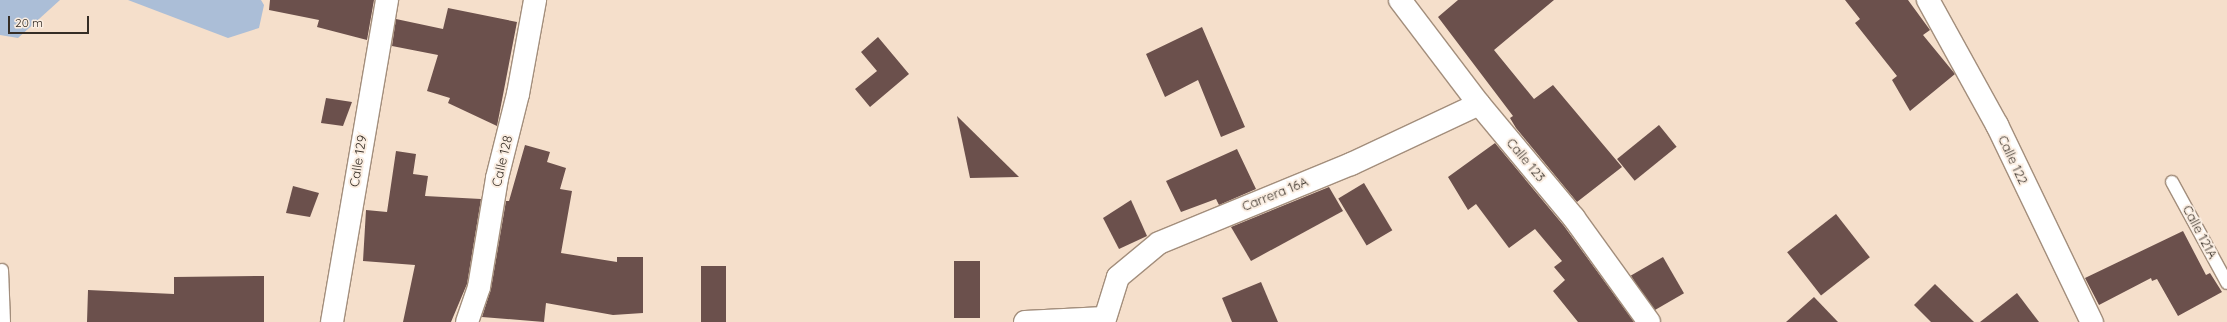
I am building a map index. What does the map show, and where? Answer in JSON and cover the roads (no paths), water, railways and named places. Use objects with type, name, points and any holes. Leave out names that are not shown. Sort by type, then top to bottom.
[{"type":"street","name":"Calle 129","points":[[332,322],[387,0]]},
{"type":"street","name":"Calle 128","points":[[467,322],[479,287],[497,178],[518,94],[535,0]]},
{"type":"street","name":"Calle 123","points":[[1400,0],[1479,104],[1574,218],[1649,322]]},
{"type":"street","name":"Calle 122","points":[[1928,0],[1997,125],[2092,322]]},
{"type":"street","name":"Carrera 16A","points":[[1105,321],[1118,277],[1142,254],[1165,239],[1351,164],[1479,104]]},
{"type":"street","points":[[1025,322],[1105,321]]},
{"type":"lane","name":"Calle 121A","points":[[2172,182],[2227,283]]},
{"type":"lane","points":[[2,270],[4,322]]},
{"type":"water","points":[[0,0],[60,0],[18,38],[0,35]]},
{"type":"water","points":[[128,0],[261,0],[264,5],[259,28],[228,38]]}]
